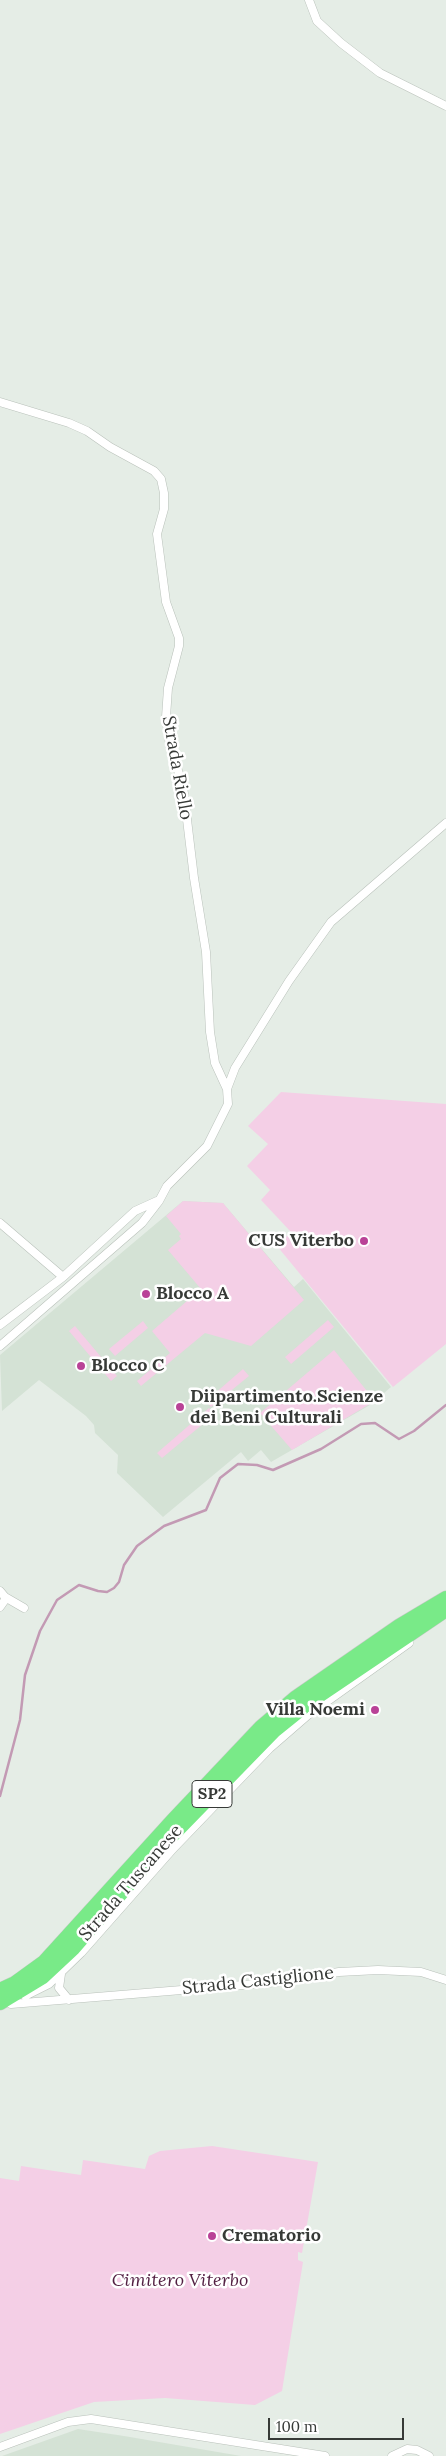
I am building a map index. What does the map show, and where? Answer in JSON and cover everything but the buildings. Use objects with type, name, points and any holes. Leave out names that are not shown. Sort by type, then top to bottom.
[{"type":"highway","points":[[409,1620],[426,1602],[446,1588]]},
{"type":"highway","name":"Strada Tuscanese","points":[[0,1990],[15,1983],[44,1962],[173,1820],[261,1727],[295,1698],[409,1620],[446,1598]]},
{"type":"highway","name":"Strada Tuscanese","points":[[4,2003],[43,1977],[73,1949],[165,1843],[274,1731],[310,1702],[446,1610]]},
{"type":"street","points":[[309,0],[317,21],[341,44],[380,73],[446,106]]},
{"type":"street","name":"Strada Riello","points":[[0,402],[69,422],[87,430],[118,452],[154,471],[161,479],[164,493],[164,509],[158,534],[166,602],[179,638],[168,688],[167,727],[170,746],[183,786],[194,878],[206,952],[210,1032],[215,1063],[227,1090]]},
{"type":"street","points":[[0,1346],[142,1223],[167,1186],[207,1146],[228,1104],[227,1090],[234,1068],[289,981],[331,922],[446,823]]},
{"type":"street","points":[[0,1325],[63,1277],[135,1211],[159,1200]]},
{"type":"street","points":[[0,1223],[63,1277]]},
{"type":"street","points":[[0,1607],[5,1600],[2,1594]]},
{"type":"street","points":[[2,1594],[24,1608]]},
{"type":"street","name":"Strada Tuscanese","points":[[25,1996],[40,1990],[61,1972],[177,1845],[270,1748],[308,1715],[446,1618]]},
{"type":"street","points":[[61,1972],[59,1988],[69,2000]]},
{"type":"street","name":"Strada Castiglione","points":[[4,2003],[69,2000],[278,1982],[339,1972],[421,1972],[446,1980]]},
{"type":"street","points":[[0,2447],[68,2422],[91,2419],[325,2456]]},
{"type":"street","points":[[392,2456],[402,2450],[413,2449],[429,2456]]},
{"type":"shaded area","points":[[183,1201],[223,1203],[294,1287],[303,1279],[391,1387],[370,1405],[271,1462],[261,1450],[248,1461],[241,1452],[163,1517],[117,1473],[118,1455],[95,1433],[94,1425],[86,1416],[39,1380],[2,1411],[0,1355]]},
{"type":"shaded area","points":[[78,2429],[124,2436],[241,2456],[2,2456]]},
{"type":"green space","name":"CUS Viterbo","points":[[281,1092],[446,1104],[446,1344],[393,1387],[277,1246],[291,1232],[261,1200],[270,1190],[247,1166],[268,1144],[248,1126]]},
{"type":"green space","points":[[183,1201],[223,1203],[304,1300],[251,1346],[205,1333],[141,1386],[137,1381],[170,1353],[152,1331],[201,1289],[168,1250],[181,1239],[179,1236],[181,1234],[166,1216]]},
{"type":"green space","points":[[328,1320],[334,1327],[291,1364],[285,1357]]},
{"type":"green space","points":[[143,1321],[148,1328],[115,1356],[109,1349]]},
{"type":"green space","points":[[75,1326],[117,1376],[111,1381],[69,1331]]},
{"type":"green space","points":[[334,1350],[375,1401],[292,1450],[260,1413]]},
{"type":"green space","points":[[243,1369],[249,1376],[211,1407],[206,1401]]},
{"type":"green space","points":[[209,1408],[215,1414],[162,1458],[157,1453]]},
{"type":"green space","name":"Cimitero Viterbo","points":[[212,2146],[318,2162],[302,2253],[298,2252],[298,2260],[303,2262],[282,2391],[255,2405],[165,2398],[94,2402],[0,2434],[0,2178],[19,2181],[21,2166],[81,2175],[83,2160],[145,2169],[149,2156],[160,2151]]},
{"type":"waterway","points":[[0,1796],[20,1720],[25,1675],[40,1631],[57,1600],[79,1585],[107,1592],[114,1588],[119,1582],[124,1565],[137,1546],[164,1526],[206,1510],[220,1478],[238,1464],[257,1465],[273,1470],[321,1449],[361,1424],[375,1423],[399,1439],[414,1431],[446,1405]]},
{"type":"place","name":"CUS Viterbo","points":[[364,1241]]},
{"type":"place","name":"Blocco A","points":[[146,1294]]},
{"type":"place","name":"Blocco C","points":[[81,1366]]},
{"type":"place","name":"Diipartimento.Scienze dei Beni Culturali","points":[[180,1407]]},
{"type":"place","name":"Villa Noemi","points":[[375,1710]]},
{"type":"place","name":"Crematorio","points":[[212,2236]]}]
